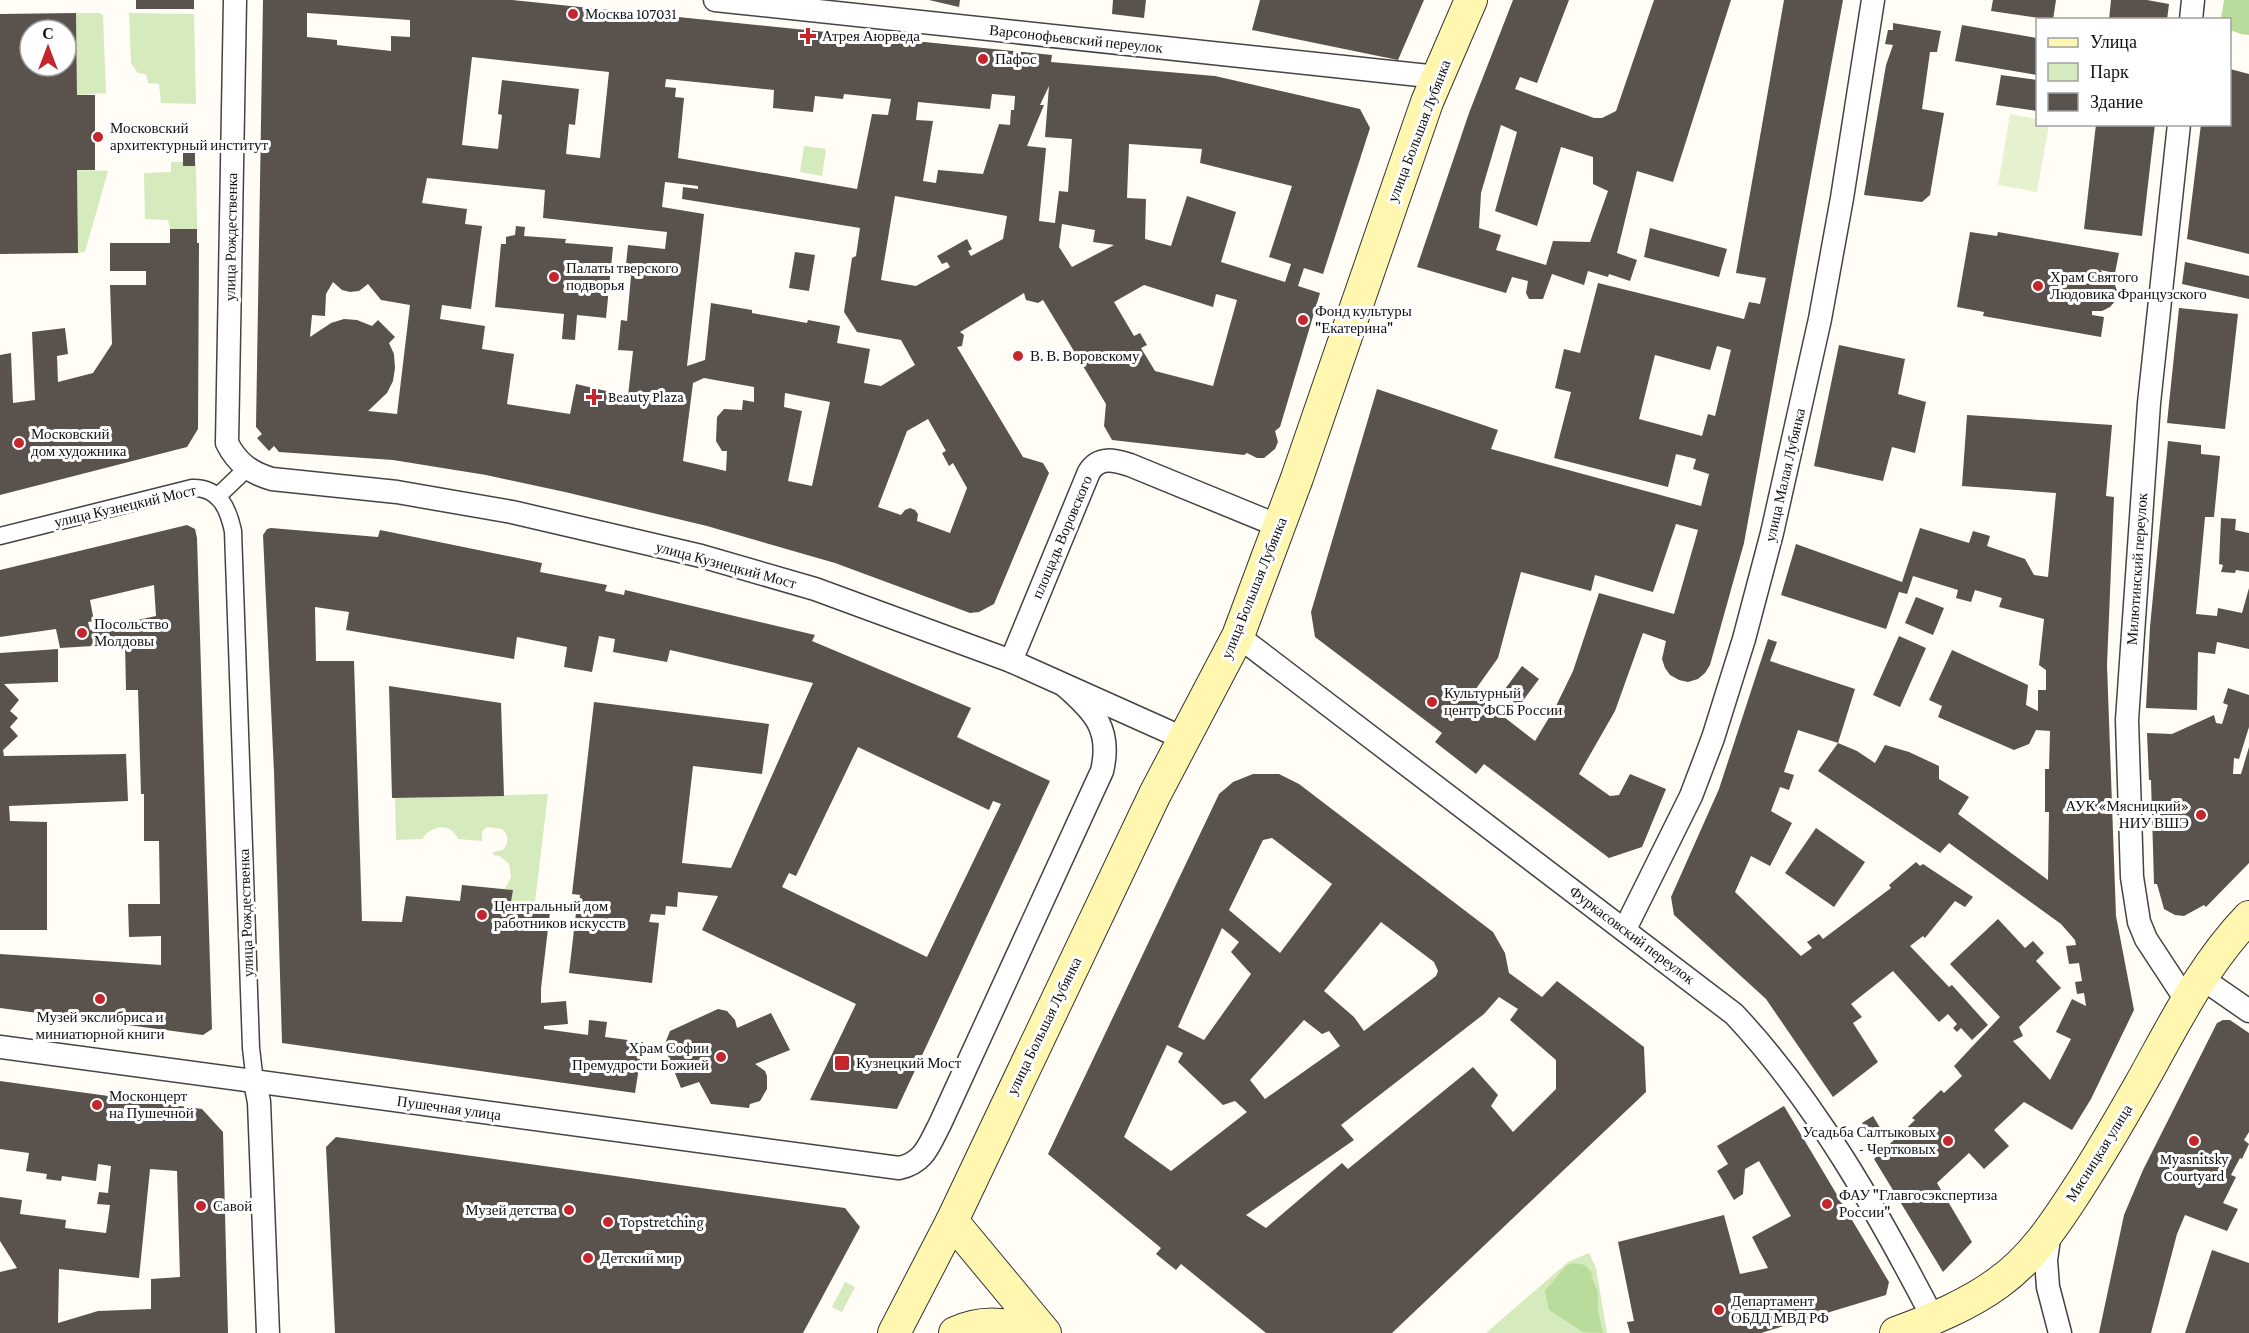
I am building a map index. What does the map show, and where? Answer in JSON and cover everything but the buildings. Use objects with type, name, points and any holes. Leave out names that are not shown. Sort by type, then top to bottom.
[{"type":"main road","name":"улица Большая Лубянка","points":[[894,1333],[952,1221],[1155,794],[1238,636],[1279,526],[1427,102],[1471,0]]},
{"type":"main road","name":"Мясницкая улица","points":[[1896,1333],[1934,1318],[1997,1284],[2019,1267],[2050,1230],[2108,1142],[2193,989],[2231,936],[2249,917]]},
{"type":"main road","points":[[952,1221],[1045,1333]]},
{"type":"main road","points":[[955,1333],[972,1326],[992,1323],[1015,1326],[1030,1333]]},
{"type":"street","name":"улица Рождественка","points":[[235,0],[227,443],[243,471]]},
{"type":"street","name":"Варсонофьевский переулок","points":[[715,0],[1438,77]]},
{"type":"street","name":"улица Малая Лубянка","points":[[1625,929],[1691,796],[1713,738],[1747,629],[1772,533],[1820,319],[1842,198],[1873,0]]},
{"type":"street","points":[[2191,18],[2193,0]]},
{"type":"street","name":"Милютинский переулок","points":[[2179,126],[2148,411],[2127,720],[2132,877],[2139,922],[2146,939],[2193,989]]},
{"type":"street","name":"площадь Воровского","points":[[1011,661],[1089,472],[1096,463],[1112,460],[1130,465],[1279,526]]},
{"type":"street","name":"улица Кузнецкий Мост","points":[[0,536],[192,488],[201,487],[218,496],[243,471],[272,479],[397,492],[512,512],[701,556],[815,589],[1011,661],[1185,739]]},
{"type":"street","name":"улица Рождественка","points":[[218,496],[230,515],[233,531],[251,1048],[259,1102],[268,1333]]},
{"type":"street","name":"Фуркасовский переулок","points":[[1238,636],[1721,1002],[1750,1031],[1819,1120],[1903,1260],[1934,1318]]},
{"type":"street","name":"Пушечная улица","points":[[0,1047],[899,1168],[911,1166],[920,1159],[940,1124],[1101,771],[1106,754],[1104,734],[1099,722],[1087,705],[1064,684]]},
{"type":"street","points":[[2193,989],[2249,1011]]},
{"type":"street","points":[[2050,1230],[2046,1260],[2048,1287],[2060,1333]]},
{"type":"green space","points":[[2224,0],[2249,0],[2249,35],[2231,30],[2231,18],[2221,18]]},
{"type":"green space","points":[[76,13],[103,15],[106,93],[77,95],[78,18],[76,18]]},
{"type":"green space","points":[[129,13],[194,14],[196,104],[161,103],[159,84],[148,83],[146,74],[138,73],[131,63]]},
{"type":"green space","points":[[2010,114],[2036,119],[2036,126],[2049,126],[2037,192],[1998,185]]},
{"type":"green space","points":[[804,146],[826,149],[822,176],[800,172]]},
{"type":"green space","points":[[171,162],[183,162],[183,166],[194,166],[196,163],[197,229],[170,229],[168,220],[145,219],[144,173],[171,172]]},
{"type":"green space","points":[[77,170],[108,171],[85,252],[78,253]]},
{"type":"green space","points":[[548,794],[534,910],[510,908],[513,890],[505,889],[511,877],[509,864],[500,856],[493,855],[493,852],[503,850],[506,844],[507,836],[502,829],[487,827],[482,832],[482,841],[458,839],[450,830],[441,827],[426,834],[422,839],[396,840],[395,798]]},
{"type":"green space","points":[[1589,1253],[1596,1268],[1607,1333],[1486,1333],[1568,1262]]},
{"type":"green space","points":[[1573,1263],[1585,1265],[1593,1274],[1591,1275],[1598,1293],[1598,1311],[1603,1333],[1583,1332],[1549,1310],[1545,1291],[1566,1266]]},
{"type":"green space","points":[[845,1282],[855,1287],[842,1312],[832,1307]]},
{"type":"place","name":"Москва 107031","points":[[573,14]]},
{"type":"place","name":"Атрея Аюрведа","points":[[808,36]]},
{"type":"place","name":"Пафос","points":[[983,59]]},
{"type":"place","name":"Московский архитектурный институт","points":[[98,137]]},
{"type":"place","name":"Палаты тверского подворья","points":[[554,277]]},
{"type":"place","name":"Храм Святого Людовика Французского","points":[[2038,286]]},
{"type":"place","name":"Фонд культуры \"Екатерина\"","points":[[1303,320]]},
{"type":"place","name":"В. В. Воровскому","points":[[1018,356]]},
{"type":"place","name":"Beauty Plaza","points":[[594,397]]},
{"type":"place","name":"Московский дом художника","points":[[19,443]]},
{"type":"place","name":"Посольство Молдовы","points":[[82,633]]},
{"type":"place","name":"Культурный центр ФСБ России","points":[[1432,702]]},
{"type":"place","name":"АУК «Мясницкий» НИУ ВШЭ","points":[[2201,815]]},
{"type":"place","name":"Центральный дом работников искусств","points":[[482,915]]},
{"type":"place","name":"Музей экслибриса и миниатюрной книги","points":[[100,999]]},
{"type":"place","name":"Храм Софии Премудрости Божией","points":[[721,1057]]},
{"type":"place","name":"Кузнецкий Мост","points":[[842,1063]]},
{"type":"place","name":"Москонцерт на Пушечной","points":[[97,1105]]},
{"type":"place","name":"Усадьба Салтыковых - Чертковых","points":[[1948,1141]]},
{"type":"place","name":"Myasnitsky Courtyard","points":[[2194,1141]]},
{"type":"place","name":"ФАУ \"Главгосэкспертиза России\"","points":[[1827,1204]]},
{"type":"place","name":"Савой","points":[[201,1206]]},
{"type":"place","name":"Музей детства","points":[[569,1210]]},
{"type":"place","name":"Topstretching","points":[[608,1222]]},
{"type":"place","name":"Детский мир","points":[[588,1258]]},
{"type":"place","name":"Департамент ОБДД МВД РФ","points":[[1719,1310]]}]
